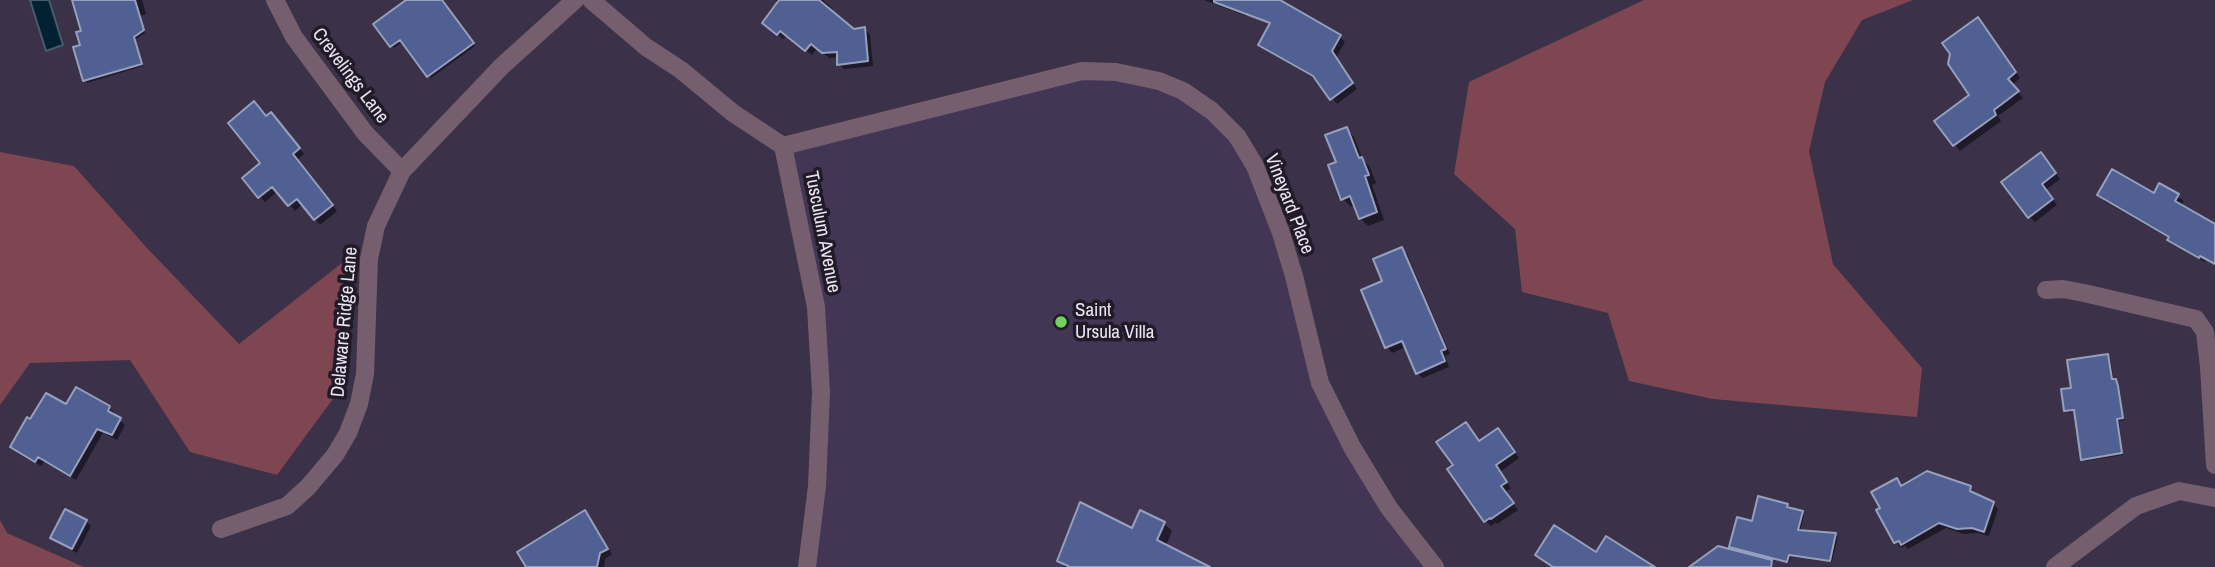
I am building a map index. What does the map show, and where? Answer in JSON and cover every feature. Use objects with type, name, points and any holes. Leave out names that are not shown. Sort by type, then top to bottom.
[{"type":"street","name":"Crevelings Lane","points":[[275,0],[294,37],[365,133],[402,171]]},
{"type":"street","name":"Delaware Ridge Lane","points":[[221,529],[288,506],[335,455],[348,433],[359,404],[365,374],[369,259],[376,226],[402,171],[502,66],[575,0]]},
{"type":"street","points":[[591,0],[646,47],[681,70],[733,113],[783,146]]},
{"type":"street","name":"Vineyard Place","points":[[783,146],[1082,71],[1116,72],[1159,81],[1183,91],[1212,111],[1237,136],[1255,166],[1281,233],[1294,276],[1320,383],[1352,447],[1390,508],[1435,567]]},
{"type":"street","name":"Tusculum Avenue","points":[[783,146],[816,307],[821,393],[817,486],[807,567]]},
{"type":"street","points":[[2046,290],[2063,289],[2084,293],[2196,319],[2205,332],[2215,465]]},
{"type":"street","points":[[2055,567],[2136,506],[2179,491],[2215,499]]},
{"type":"shaded area","points":[[1644,0],[1913,0],[1862,20],[1825,82],[1809,151],[1833,264],[1922,368],[1917,417],[1713,399],[1629,381],[1608,313],[1522,292],[1515,229],[1454,174],[1469,82]]},
{"type":"shaded area","name":"Saint Ursula Villa","points":[[1082,71],[1183,91],[1255,166],[1320,383],[1435,567],[807,567],[821,392],[783,146]]},
{"type":"shaded area","points":[[0,152],[74,166],[147,248],[239,344],[347,259],[335,396],[277,475],[190,452],[130,360],[30,363],[0,405]]},
{"type":"shaded area","points":[[0,520],[7,533],[84,567],[0,567]]},
{"type":"water","points":[[30,0],[49,0],[63,45],[46,51]]},
{"type":"building","points":[[72,0],[135,0],[144,30],[134,37],[142,64],[83,81],[73,47],[80,45],[76,32],[81,31]]},
{"type":"building","points":[[406,0],[442,0],[474,43],[427,77],[400,40],[390,47],[373,24]]},
{"type":"building","points":[[779,0],[819,0],[854,29],[865,27],[868,61],[837,65],[837,52],[822,53],[811,44],[805,51],[780,31],[777,35],[762,23]]},
{"type":"building","points":[[1214,0],[1280,0],[1341,35],[1332,51],[1353,83],[1330,100],[1313,76],[1258,45],[1270,23]]},
{"type":"building","points":[[1978,17],[2016,72],[2008,79],[2019,91],[1994,110],[1996,115],[1953,146],[1934,121],[1969,95],[1948,64],[1950,54],[1942,43]]},
{"type":"building","points":[[254,101],[266,116],[271,112],[300,148],[293,154],[333,205],[314,220],[297,199],[288,206],[272,187],[258,198],[242,178],[260,163],[228,123]]},
{"type":"building","points":[[1347,127],[1369,175],[1365,176],[1377,212],[1359,219],[1350,196],[1341,200],[1328,165],[1336,162],[1325,135]]},
{"type":"building","points":[[2041,152],[2056,173],[2042,184],[2053,199],[2028,218],[2001,182]]},
{"type":"building","points":[[2112,169],[2154,193],[2159,183],[2179,194],[2175,201],[2215,224],[2215,264],[2167,240],[2169,237],[2097,195]]},
{"type":"building","points":[[1402,247],[1446,349],[1441,351],[1445,361],[1416,374],[1402,341],[1385,348],[1361,290],[1382,281],[1373,259]]},
{"type":"building","points":[[2108,354],[2112,379],[2116,379],[2118,386],[2123,418],[2117,419],[2122,453],[2081,460],[2074,410],[2064,411],[2061,389],[2071,388],[2067,360]]},
{"type":"building","points":[[76,387],[110,406],[108,411],[121,418],[112,435],[97,429],[70,476],[38,457],[35,462],[10,447],[27,417],[30,419],[46,393],[66,404]]},
{"type":"building","points":[[1466,422],[1479,441],[1498,428],[1515,452],[1496,465],[1507,482],[1501,486],[1514,503],[1484,522],[1447,469],[1453,465],[1436,442]]},
{"type":"building","points":[[1927,471],[1971,486],[1970,491],[1994,502],[1984,532],[1972,528],[1957,529],[1939,523],[1901,545],[1899,541],[1894,543],[1876,510],[1880,508],[1871,492],[1897,478],[1901,486]]},
{"type":"building","points":[[1758,496],[1803,511],[1798,530],[1836,533],[1830,561],[1789,555],[1787,562],[1729,547],[1737,517],[1752,521]]},
{"type":"building","points":[[1080,502],[1132,528],[1140,510],[1165,522],[1157,540],[1210,567],[1070,567],[1057,561]]},
{"type":"building","points":[[65,509],[87,520],[72,549],[50,538]]},
{"type":"building","points":[[585,510],[608,549],[600,553],[597,567],[526,567],[517,552]]},
{"type":"building","points":[[1554,525],[1596,552],[1606,536],[1655,567],[1553,567],[1535,555]]},
{"type":"building","points":[[1718,546],[1772,560],[1771,567],[1689,567]]},
{"type":"place","name":"Saint Ursula Villa","points":[[1061,322]]}]
